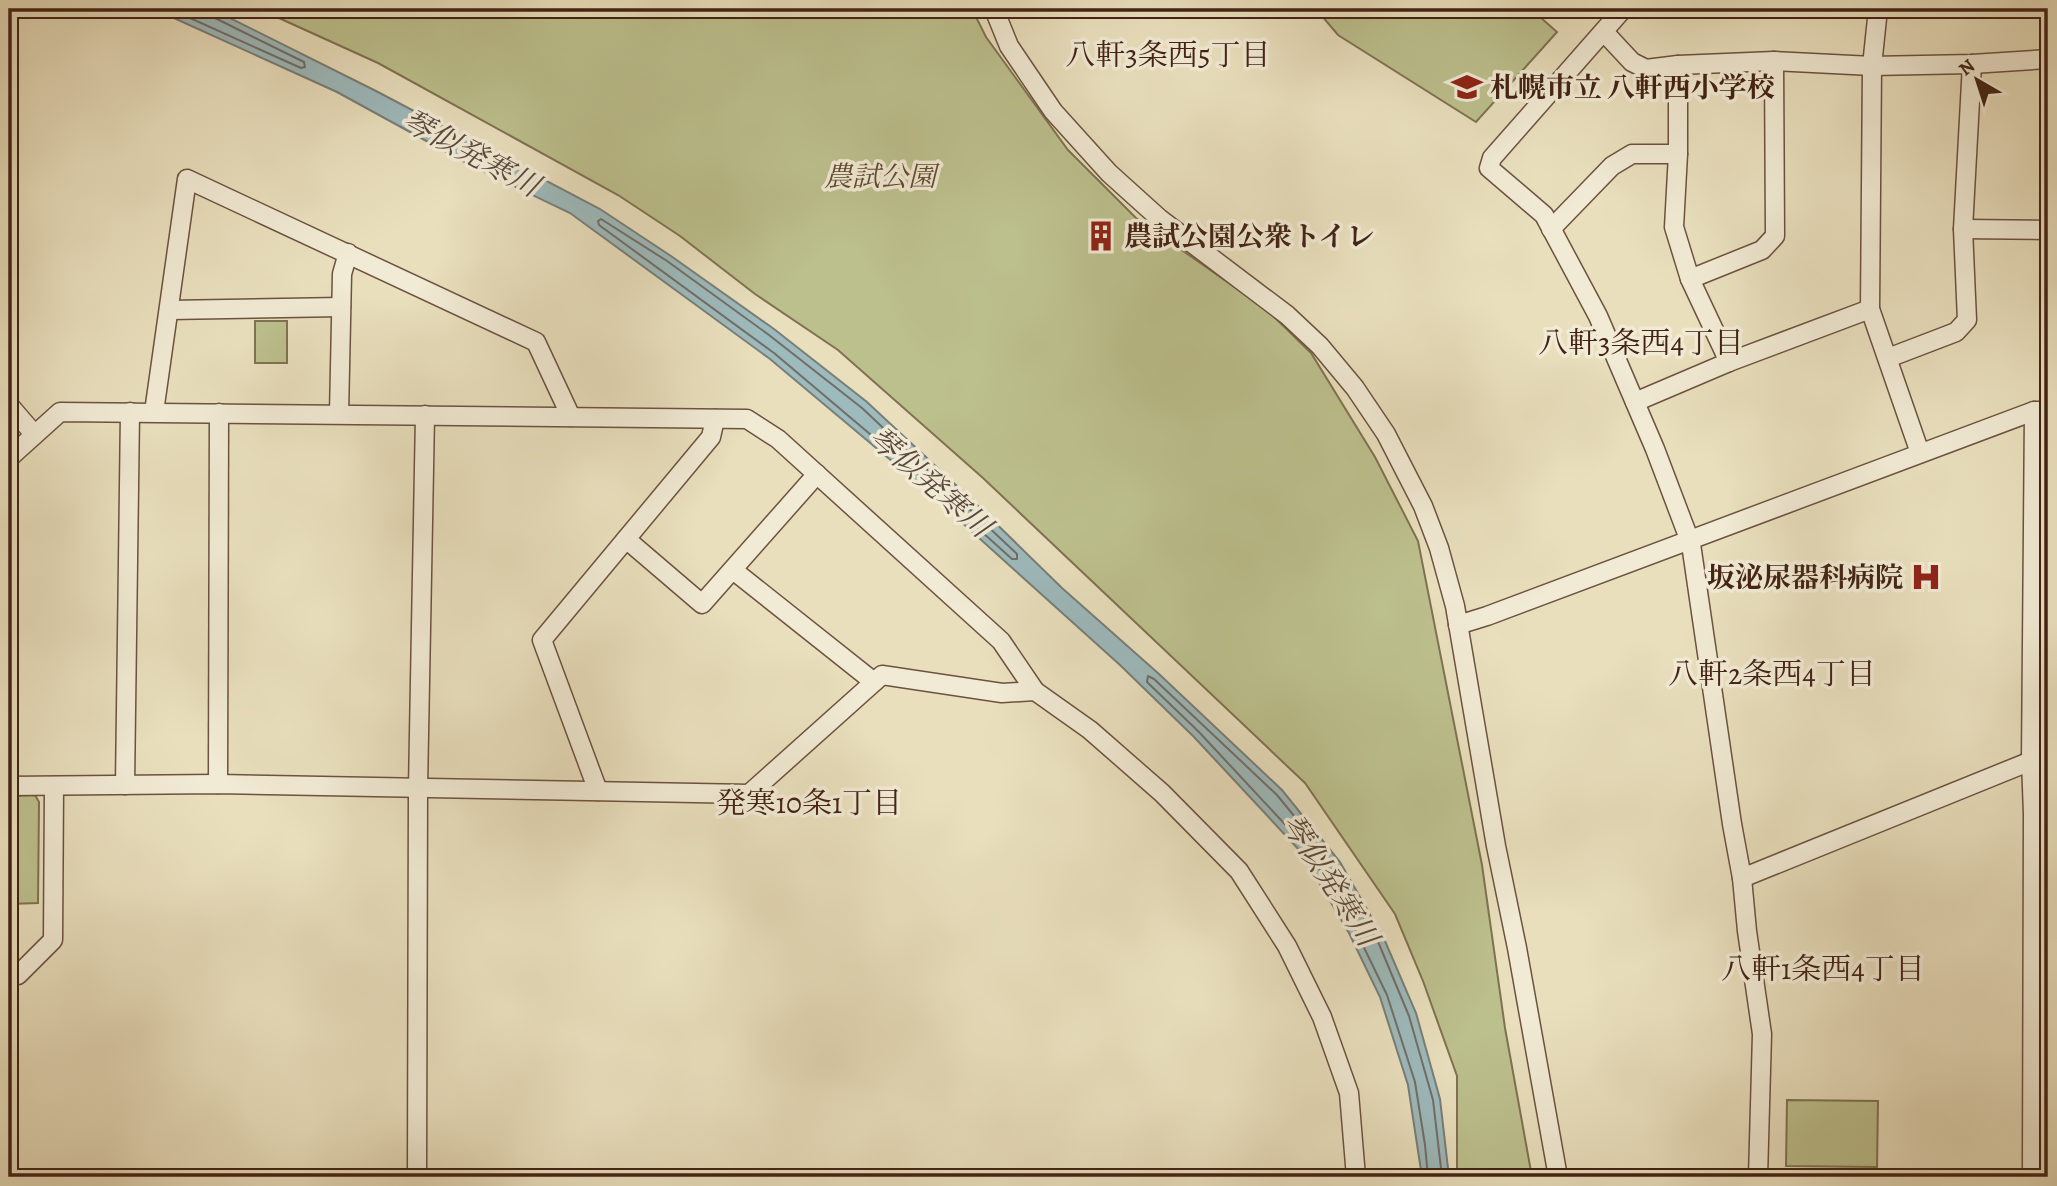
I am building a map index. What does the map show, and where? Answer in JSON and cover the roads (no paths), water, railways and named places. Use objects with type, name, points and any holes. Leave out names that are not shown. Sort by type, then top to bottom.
[{"type":"street","points":[[993,9],[1009,46],[1053,111],[1109,173],[1160,219],[1287,315],[1321,346],[1355,388],[1386,434],[1423,506],[1439,548],[1458,625],[1558,1177]]},
{"type":"street","points":[[1623,9],[1492,158],[1489,168],[1544,215],[1598,316],[1689,540],[1742,878],[1762,1034],[1758,1177]]},
{"type":"street","points":[[1878,9],[1872,66],[1870,309],[1920,453]]},
{"type":"street","points":[[1604,32],[1632,62],[1646,69],[1774,61],[1872,66],[2048,59]]},
{"type":"street","points":[[1690,279],[1762,250],[1775,236],[1774,61]]},
{"type":"street","points":[[1888,358],[1956,332],[1967,320],[1963,229],[1972,64]]},
{"type":"street","points":[[1678,65],[1678,154],[1674,227],[1690,279],[1729,362]]},
{"type":"street","points":[[1551,229],[1612,166],[1632,154],[1678,154]]},
{"type":"street","points":[[154,412],[187,179],[536,342],[571,417]]},
{"type":"street","points":[[1963,229],[2048,230]]},
{"type":"street","points":[[340,414],[342,274],[348,253]]},
{"type":"street","points":[[169,310],[341,307]]},
{"type":"street","points":[[1635,402],[1729,362],[1870,309]]},
{"type":"street","points":[[9,405],[34,434]]},
{"type":"street","points":[[1458,625],[1920,453],[2041,411],[2040,668],[2031,761],[2032,1177]]},
{"type":"street","points":[[9,458],[60,412],[747,419],[778,439],[1001,641],[1035,691],[1090,730],[1162,793],[1239,871],[1287,946],[1322,1017],[1349,1093],[1356,1177]]},
{"type":"street","points":[[125,785],[131,412]]},
{"type":"street","points":[[218,784],[219,413]]},
{"type":"street","points":[[417,1177],[418,788],[425,415]]},
{"type":"street","points":[[598,791],[542,640],[711,437],[715,419]]},
{"type":"street","points":[[626,539],[702,604],[817,474]]},
{"type":"street","points":[[733,570],[874,682]]},
{"type":"street","points":[[9,786],[218,784],[749,794],[882,675],[1002,693],[1035,691]]},
{"type":"street","points":[[1742,878],[2031,761]]},
{"type":"street","points":[[9,975],[18,975],[53,940],[54,786]]},
{"type":"water","name":"琴似発寒川","points":[[154,9],[212,9],[376,91],[600,209],[774,329],[867,402],[1062,588],[1159,674],[1282,790],[1340,862],[1385,941],[1416,1013],[1440,1099],[1449,1177],[1422,1177],[1408,1085],[1380,997],[1349,933],[1301,852],[1194,737],[1120,665],[918,483],[770,359],[570,213],[472,166],[337,92]]},
{"type":"place","name":"札幌市立 八軒西小学校","points":[[1467,87]]},
{"type":"place","name":"農試公園公衆トイレ","points":[[1101,236]]},
{"type":"place","name":"坂泌尿器科病院","points":[[1926,577]]},
{"type":"district","name":"八軒3条西5丁目","points":[[1168,55]]},
{"type":"district","name":"八軒3条西4丁目","points":[[1641,343]]},
{"type":"district","name":"八軒2条西4丁目","points":[[1772,674]]},
{"type":"district","name":"発寒10条1丁目","points":[[809,803]]},
{"type":"district","name":"八軒1条西4丁目","points":[[1823,969]]},
{"type":"park label","name":"農試公園","points":[[880,176]]}]
